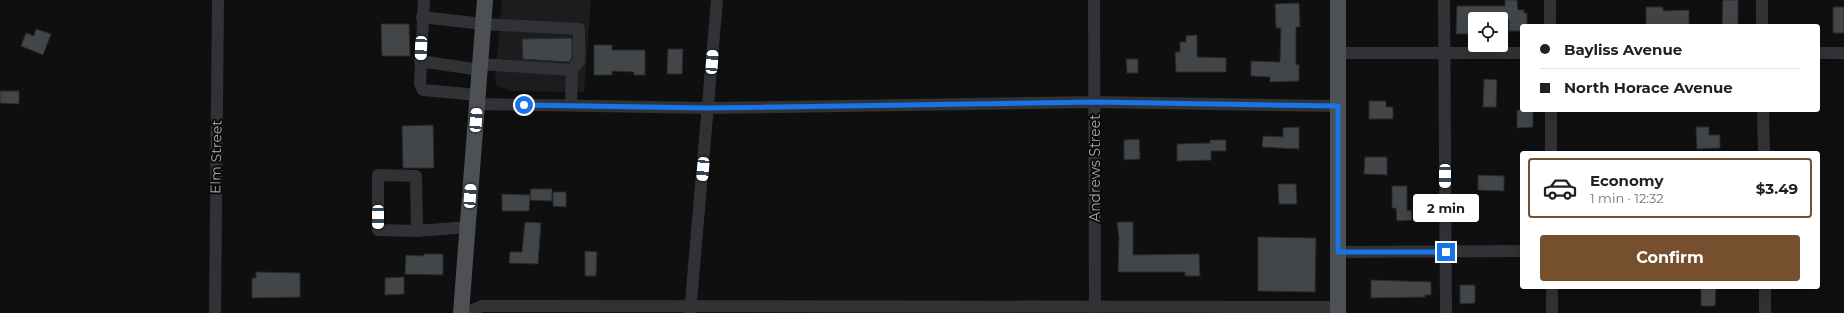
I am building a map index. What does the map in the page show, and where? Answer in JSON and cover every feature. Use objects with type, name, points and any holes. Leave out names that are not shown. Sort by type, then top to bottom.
[{"type":"main road","points":[[461,313],[485,0]]},
{"type":"main road","points":[[1338,0],[1338,310]]},
{"type":"street","name":"Elm Street","points":[[215,313],[218,0]]},
{"type":"street","points":[[424,0],[420,84],[424,90],[477,100],[571,106],[708,108],[1095,102],[1338,106]]},
{"type":"street","points":[[690,310],[717,0]]},
{"type":"street","name":"Andrews Street","points":[[1094,0],[1095,310]]},
{"type":"street","points":[[1444,0],[1446,313]]},
{"type":"street","points":[[1550,0],[1550,24]]},
{"type":"street","points":[[1762,0],[1762,24]]},
{"type":"street","points":[[422,17],[484,24],[579,29],[579,61],[572,70],[571,106]]},
{"type":"street","points":[[1338,53],[1520,53]]},
{"type":"street","points":[[1820,53],[1844,53]]},
{"type":"street","points":[[420,62],[480,67],[572,70]]},
{"type":"street","points":[[1551,112],[1551,151]]},
{"type":"street","points":[[1763,112],[1764,151]]},
{"type":"street","points":[[417,231],[416,176],[378,176],[378,230],[417,231],[468,227]]},
{"type":"street","points":[[1338,252],[1520,251]]},
{"type":"street","points":[[1552,289],[1552,313]]},
{"type":"street","points":[[1765,289],[1765,313]]},
{"type":"street","points":[[466,313],[482,306],[574,310],[1338,310]]},
{"type":"shaded area","points":[[502,0],[591,0],[584,92],[512,91],[497,86],[495,80]]},
{"type":"building","points":[[1505,0],[1517,0],[1518,10],[1524,10],[1524,13],[1527,13],[1527,24],[1520,24],[1520,31],[1509,31],[1508,12],[1468,12],[1468,34],[1456,34],[1457,6],[1505,6]]},
{"type":"building","points":[[1723,0],[1738,0],[1738,24],[1722,24]]},
{"type":"building","points":[[1299,3],[1300,27],[1296,27],[1296,65],[1299,64],[1299,81],[1270,82],[1270,77],[1251,76],[1251,61],[1280,62],[1281,28],[1276,28],[1275,4]]},
{"type":"building","points":[[1646,7],[1663,7],[1663,11],[1689,10],[1689,24],[1646,24]]},
{"type":"building","points":[[1833,7],[1844,7],[1844,33],[1833,33]]},
{"type":"building","points":[[381,24],[409,24],[410,56],[382,56]]},
{"type":"building","points":[[36,29],[51,34],[43,55],[21,46],[26,33],[34,36]]},
{"type":"building","points":[[1197,35],[1197,57],[1226,58],[1226,72],[1176,72],[1175,52],[1180,52],[1180,42],[1186,42],[1186,36]]},
{"type":"building","points":[[572,38],[572,58],[569,62],[523,59],[522,39]]},
{"type":"building","points":[[594,45],[612,45],[612,50],[645,50],[645,75],[634,75],[634,72],[612,71],[612,75],[594,75]]},
{"type":"building","points":[[668,49],[683,49],[682,74],[667,74]]},
{"type":"building","points":[[1126,59],[1138,59],[1138,73],[1127,73]]},
{"type":"building","points":[[1484,79],[1497,80],[1496,107],[1483,107]]},
{"type":"building","points":[[0,91],[19,91],[19,104],[0,103]]},
{"type":"building","points":[[1369,101],[1386,101],[1386,107],[1393,107],[1393,119],[1369,119]]},
{"type":"building","points":[[1517,110],[1520,110],[1520,112],[1533,112],[1533,127],[1517,128]]},
{"type":"building","points":[[433,125],[434,168],[403,168],[402,126]]},
{"type":"building","points":[[1299,127],[1299,149],[1262,147],[1263,136],[1283,137],[1283,128]]},
{"type":"building","points":[[1696,127],[1709,127],[1709,135],[1720,135],[1720,148],[1697,149]]},
{"type":"building","points":[[1139,139],[1140,159],[1124,160],[1124,140]]},
{"type":"building","points":[[1210,140],[1226,140],[1226,151],[1211,151],[1211,160],[1177,161],[1177,144],[1210,143]]},
{"type":"building","points":[[1365,157],[1387,157],[1387,175],[1364,174]]},
{"type":"building","points":[[1478,175],[1504,176],[1504,191],[1478,190]]},
{"type":"building","points":[[1278,184],[1296,184],[1297,204],[1279,204]]},
{"type":"building","points":[[1392,186],[1407,186],[1407,211],[1411,210],[1412,220],[1397,221],[1396,208],[1392,208]]},
{"type":"building","points":[[531,189],[552,189],[552,201],[530,200]]},
{"type":"building","points":[[553,192],[566,192],[566,207],[553,206]]},
{"type":"building","points":[[502,194],[530,195],[529,211],[502,211]]},
{"type":"building","points":[[1453,203],[1462,203],[1463,220],[1453,221]]},
{"type":"building","points":[[525,222],[541,223],[538,264],[509,263],[510,252],[522,252]]},
{"type":"building","points":[[1117,222],[1133,222],[1133,255],[1199,254],[1200,276],[1185,276],[1185,272],[1118,272],[1119,238]]},
{"type":"building","points":[[1258,237],[1316,238],[1315,292],[1258,291]]},
{"type":"building","points":[[585,251],[597,252],[596,276],[585,276]]},
{"type":"building","points":[[424,254],[443,254],[443,275],[405,274],[406,255],[424,256]]},
{"type":"building","points":[[256,272],[300,273],[300,297],[252,298],[252,278],[256,278]]},
{"type":"building","points":[[404,277],[404,294],[385,295],[385,278]]},
{"type":"building","points":[[1371,280],[1431,282],[1431,295],[1425,295],[1425,297],[1371,298]]},
{"type":"building","points":[[1460,285],[1475,285],[1475,303],[1460,304]]},
{"type":"building","points":[[1701,289],[1716,289],[1715,306],[1701,306]]},
{"type":"route","points":[[524,105],[708,108],[1095,102],[1338,106],[1338,252],[1446,252]]}]
